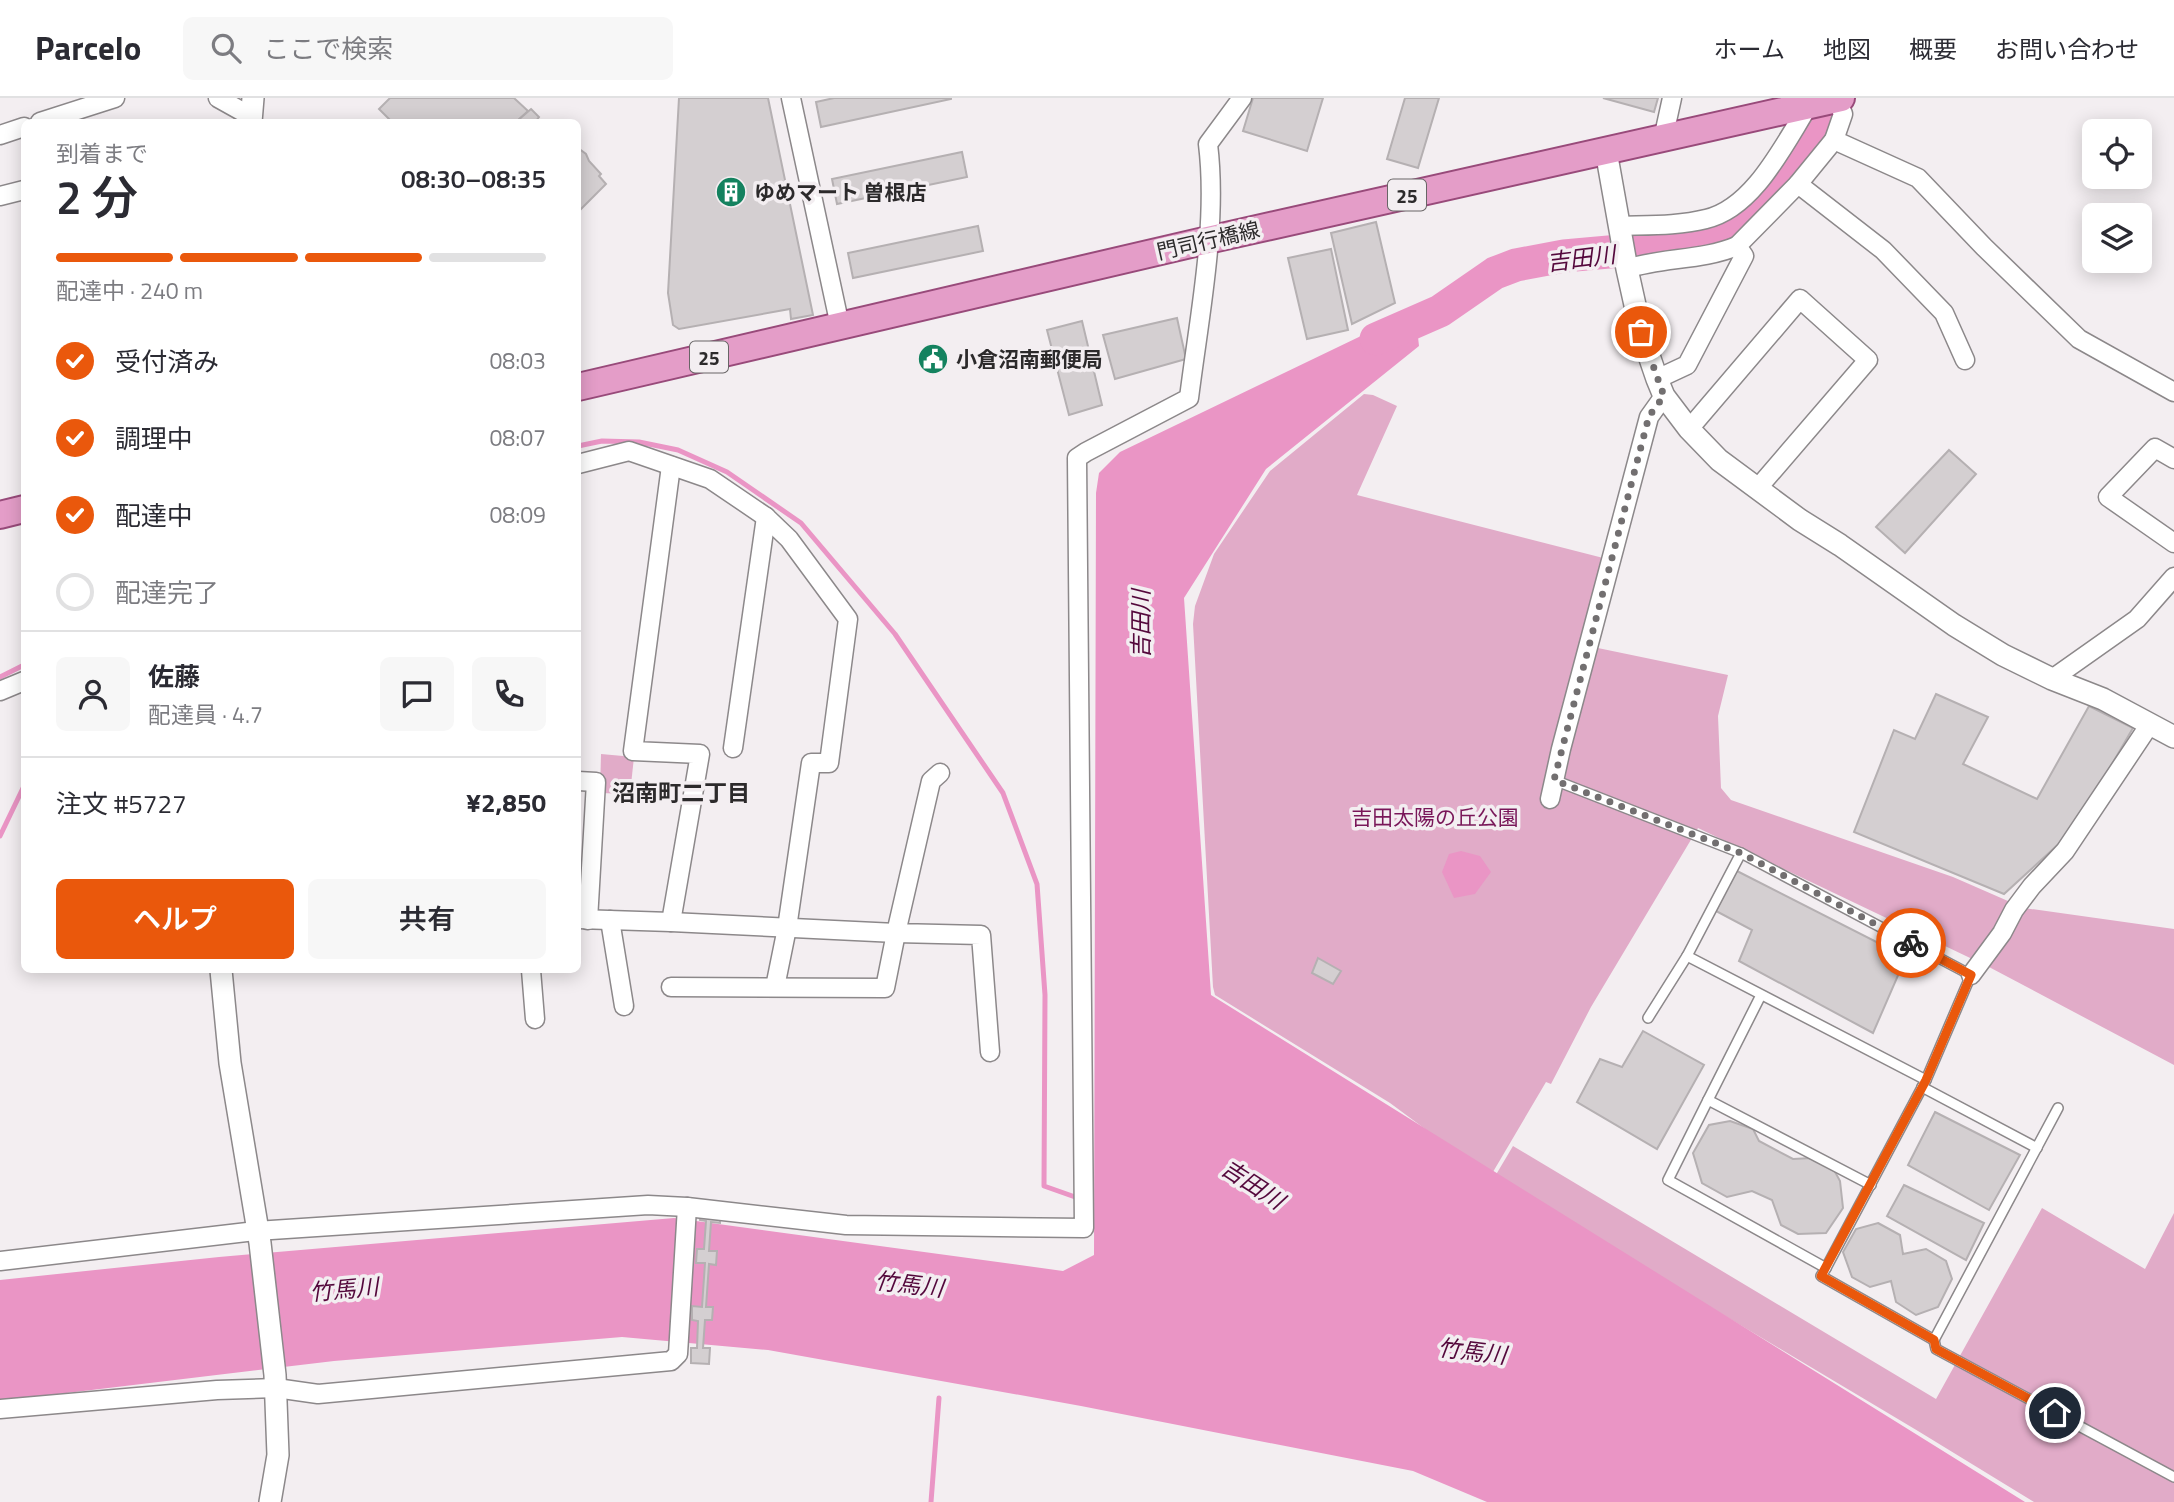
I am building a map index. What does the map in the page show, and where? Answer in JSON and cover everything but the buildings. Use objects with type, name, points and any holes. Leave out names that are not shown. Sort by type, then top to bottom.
[{"type":"main road","name":"門司行橋線","points":[[581,386],[1208,240],[1839,98]]},
{"type":"main road","points":[[0,515],[21,510]]},
{"type":"street","points":[[49,119],[115,98]]},
{"type":"street","points":[[218,98],[252,113]]},
{"type":"street","points":[[791,98],[840,326]]},
{"type":"street","points":[[0,1261],[648,1205],[686,1212],[846,1225],[1084,1227],[1077,458],[1189,398],[1208,240],[1212,175],[1208,144],[1242,98]]},
{"type":"street","points":[[1663,139],[1672,98]]},
{"type":"street","points":[[1626,264],[1637,266],[1700,257],[1737,246],[1798,184],[1834,140],[1843,114],[1839,98]]},
{"type":"street","points":[[1619,230],[1705,220],[1724,213],[1742,200],[1763,177],[1809,105]]},
{"type":"street","points":[[0,135],[21,128]]},
{"type":"street","points":[[1834,140],[1917,178],[2080,339],[2174,392]]},
{"type":"street","points":[[1606,151],[1619,230],[1641,332],[1660,388],[1689,429],[1719,460],[1954,625],[2003,655],[2052,679],[2103,699],[2174,737]]},
{"type":"street","points":[[1798,184],[1883,250],[1944,313],[1965,360]]},
{"type":"street","points":[[0,196],[21,191]]},
{"type":"street","points":[[1550,799],[1649,416],[1660,388],[1687,365],[1744,256],[1737,246]]},
{"type":"street","points":[[1689,429],[1800,299],[1868,360],[1757,489]]},
{"type":"street","points":[[2174,459],[2155,448],[2108,497],[2174,542]]},
{"type":"street","points":[[581,463],[629,451],[710,480],[766,517],[789,539],[848,619],[829,763],[811,763],[787,928],[775,987]]},
{"type":"street","points":[[671,466],[633,751],[700,754],[671,922]]},
{"type":"street","points":[[733,748],[766,517]]},
{"type":"street","points":[[2052,679],[2137,619],[2174,577]]},
{"type":"street","points":[[0,691],[21,682]]},
{"type":"street","points":[[1971,975],[2032,886],[2065,851],[2150,724]]},
{"type":"street","points":[[671,987],[885,988],[931,781],[940,773]]},
{"type":"street","points":[[581,781],[596,782],[583,920],[981,935],[990,1052]]},
{"type":"street","points":[[610,920],[624,1006]]},
{"type":"street","points":[[221,973],[230,1063],[258,1237],[276,1381],[278,1455],[270,1502]]},
{"type":"street","points":[[531,973],[535,1019]]},
{"type":"street","points":[[0,1409],[217,1390],[276,1381],[318,1394],[671,1361],[678,1354],[686,1212]]},
{"type":"lane","points":[[1554,780],[1741,853],[1971,975],[1924,1084],[1821,1276],[1934,1340]]},
{"type":"lane","points":[[1647,1018],[1687,956],[1741,853]]},
{"type":"lane","points":[[1687,956],[2037,1148]]},
{"type":"lane","points":[[1761,995],[1668,1180],[1826,1268]]},
{"type":"lane","points":[[1708,1100],[1871,1185]]},
{"type":"lane","points":[[2058,1108],[1934,1340],[1936,1349],[2174,1477]]},
{"type":"green space","name":"吉田太陽の丘公園","points":[[1364,394],[1373,395],[1397,406],[1357,495],[1615,561],[1593,647],[1728,675],[1718,716],[1721,788],[1731,800],[1953,877],[2024,908],[2174,929],[2174,1065],[1989,967],[1698,828],[1591,1007],[1551,1084],[1546,1082],[1490,1177],[1390,1103],[1215,995],[1193,624],[1195,606],[1214,554],[1270,471]]},
{"type":"green space","points":[[601,754],[634,757],[630,794],[600,793]]},
{"type":"green space","points":[[1513,1146],[1936,1399],[2042,1208],[2145,1269],[2174,1213],[2174,1502],[2034,1502],[1494,1178]]},
{"type":"water","name":"竹馬川","points":[[1415,310],[1419,346],[1266,469],[1184,598],[1211,995],[2025,1502],[1487,1502],[1413,1471],[1081,1406],[768,1350],[622,1337],[334,1361],[0,1401],[0,1280],[219,1257],[674,1218],[1063,1271],[1094,1255],[1096,493],[1099,473],[1120,452]]},
{"type":"water","points":[[1461,851],[1480,856],[1491,872],[1475,894],[1454,898],[1442,872],[1449,854]]},
{"type":"waterway","name":"吉田川","points":[[1376,339],[1440,311],[1495,273],[1516,265],[1564,256],[1678,249],[1714,239],[1743,217],[1781,177],[1821,117]]},
{"type":"waterway","points":[[581,445],[602,441],[639,442],[678,450],[727,472],[801,523],[895,634],[1003,793],[1037,884],[1045,995],[1044,1186],[1078,1198]]},
{"type":"waterway","points":[[0,677],[21,666]]},
{"type":"waterway","points":[[0,836],[21,792]]},
{"type":"waterway","points":[[931,1502],[939,1398]]},
{"type":"way so far","points":[[1641,332],[1664,396],[1649,416],[1554,780],[1741,853],[1911,943]]},
{"type":"place","name":"ゆめマート 曽根店","points":[[731,192]]},
{"type":"place","name":"小倉沼南郵便局","points":[[933,359]]},
{"type":"district","name":"沼南町二丁目","points":[[681,792]]},
{"type":"route","points":[[1911,943],[1971,975],[1926,1080],[1821,1276],[1934,1340],[1936,1349],[2055,1413]]}]
